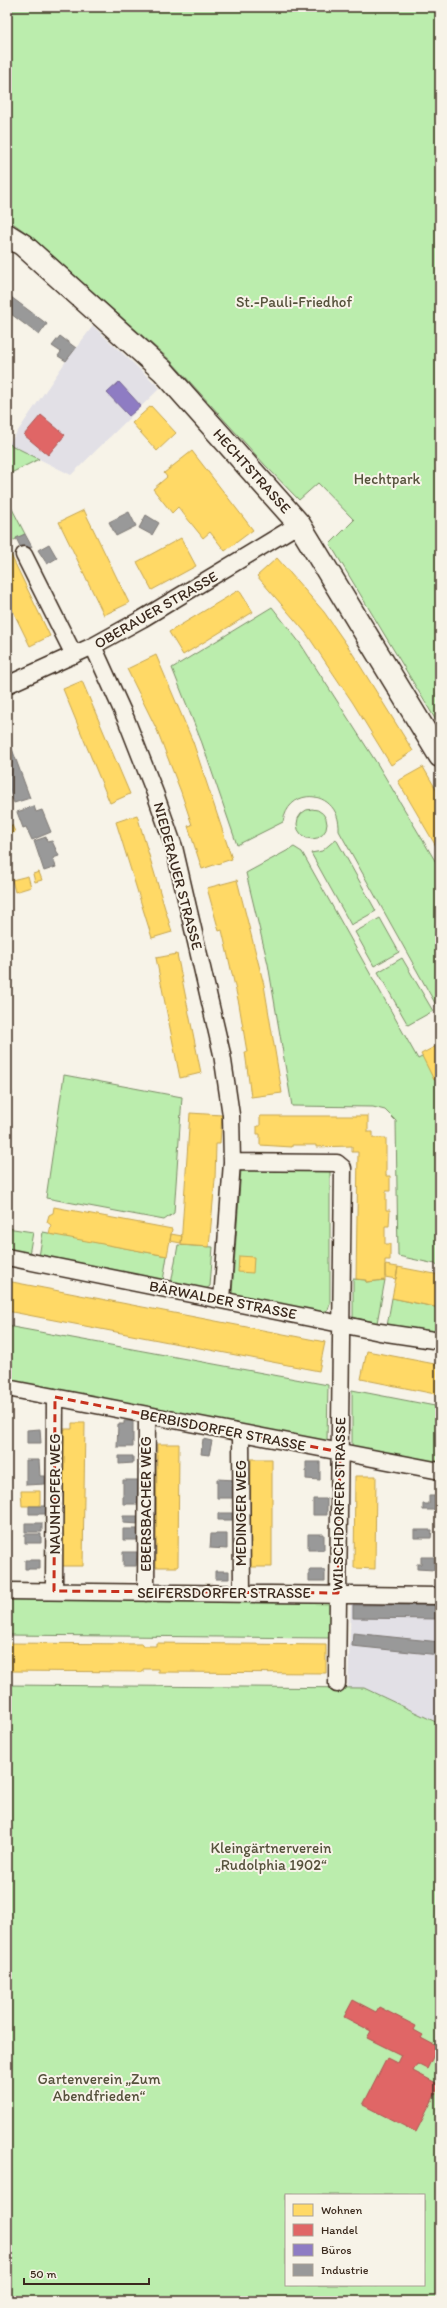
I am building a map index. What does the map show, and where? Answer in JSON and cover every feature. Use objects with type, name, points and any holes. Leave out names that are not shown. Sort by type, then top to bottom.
[{"type":"street","name":"HECHTSTRASSE","points":[[7,235],[23,245],[163,371],[299,524],[440,756]]},
{"type":"street","name":"OBERAUER STRASSE","points":[[7,685],[93,646],[148,616],[299,524]]},
{"type":"street","points":[[24,555],[74,655]]},
{"type":"street","name":"NIEDERAUER STRASSE","points":[[93,646],[138,749],[174,848],[222,1054],[231,1115],[232,1162],[222,1300]]},
{"type":"street","name":"WILSCHDORFER STRASSE","points":[[232,1162],[337,1163],[343,1168],[337,1684]]},
{"type":"street","name":"BÄRWALDER STRASSE","points":[[7,1257],[341,1324],[440,1341]]},
{"type":"street","name":"BERBISDORFER STRASSE","points":[[7,1388],[440,1471]]},
{"type":"street","name":"NAUNHOFER WEG","points":[[54,1592],[55,1397]]},
{"type":"street","name":"EBERSBACHER WEG","points":[[146,1593],[147,1415]]},
{"type":"street","name":"MEDINGER WEG","points":[[241,1433],[242,1594]]},
{"type":"street","name":"SEIFERSDORFER STRASSE","points":[[7,1591],[242,1594],[338,1593],[440,1596]]},
{"type":"highlighted area","points":[[55,1397],[340,1452],[338,1593],[54,1591]]},
{"type":"shaded area","points":[[93,326],[160,388],[71,475],[9,444],[66,361]]},
{"type":"shaded area","points":[[351,1604],[440,1605],[440,1724],[364,1688],[348,1688]]},
{"type":"green space","name":"St.-Pauli-Friedhof","points":[[7,7],[440,7],[440,727],[330,544],[354,520],[318,483],[299,500],[265,465],[171,361],[28,234],[7,219]]},
{"type":"green space","points":[[7,442],[9,444],[39,459],[7,475]]},
{"type":"green space","points":[[7,499],[25,534],[7,544]]},
{"type":"green space","points":[[272,607],[300,643],[378,765],[440,869],[440,1012],[339,831],[337,817],[332,807],[324,800],[314,797],[304,797],[295,802],[287,810],[283,822],[237,845],[202,743],[172,668]]},
{"type":"green space","points":[[312,809],[323,813],[327,824],[323,835],[312,839],[301,835],[297,824],[301,813]]},
{"type":"green space","points":[[336,839],[376,911],[351,925],[311,853],[322,851]]},
{"type":"green space","points":[[294,847],[302,852],[418,1059],[440,1048],[440,1265],[398,1256],[396,1121],[385,1110],[373,1107],[292,1106],[268,964],[246,873]]},
{"type":"green space","points":[[380,918],[399,952],[374,966],[355,932]]},
{"type":"green space","points":[[402,958],[433,1011],[408,1025],[378,972]]},
{"type":"green space","points":[[64,1075],[182,1097],[174,1213],[164,1220],[46,1198]]},
{"type":"green space","points":[[241,1170],[330,1171],[330,1304],[328,1310],[322,1312],[237,1297],[232,1293]]},
{"type":"green space","points":[[7,1228],[33,1232],[29,1255],[7,1250]]},
{"type":"green space","points":[[43,1232],[167,1256],[163,1281],[39,1257]]},
{"type":"green space","points":[[178,1245],[213,1247],[210,1286],[206,1289],[171,1284]]},
{"type":"green space","points":[[353,1279],[366,1280],[366,1282],[385,1280],[377,1323],[353,1317]]},
{"type":"green space","points":[[392,1298],[440,1308],[440,1335],[387,1326]]},
{"type":"green space","points":[[7,1326],[328,1385],[327,1441],[7,1380]]},
{"type":"green space","points":[[352,1390],[440,1407],[440,1464],[352,1447]]},
{"type":"green space","points":[[7,1597],[325,1600],[330,1604],[330,1638],[7,1635]]},
{"type":"green space","name":"Kleingärtnerverein „Rudolphia 1902“","points":[[7,1685],[364,1688],[440,1724],[440,2301],[7,2301]]},
{"type":"building: Wohnen","points":[[151,406],[176,433],[157,451],[132,423]]},
{"type":"building: Wohnen","points":[[192,451],[253,530],[225,551],[210,532],[203,538],[178,507],[172,513],[153,489],[167,477],[164,473]]},
{"type":"building: Wohnen","points":[[84,510],[129,603],[104,615],[59,522]]},
{"type":"building: Wohnen","points":[[181,538],[196,566],[152,590],[137,562]]},
{"type":"building: Wohnen","points":[[10,553],[50,636],[30,646],[7,599],[7,554]]},
{"type":"building: Wohnen","points":[[277,558],[324,612],[351,651],[413,751],[391,765],[353,703],[306,633],[257,576]]},
{"type":"building: Wohnen","points":[[239,590],[253,612],[183,655],[169,632]]},
{"type":"building: Wohnen","points":[[156,655],[193,742],[232,859],[202,869],[188,826],[192,825],[181,792],[157,730],[127,669]]},
{"type":"building: Wohnen","points":[[82,681],[130,794],[110,803],[63,689]]},
{"type":"building: Wohnen","points":[[423,767],[440,796],[440,853],[398,781]]},
{"type":"building: Wohnen","points":[[137,815],[172,932],[152,938],[116,822]]},
{"type":"building: Wohnen","points":[[12,825],[15,832],[7,835],[7,827]]},
{"type":"building: Wohnen","points":[[39,872],[42,880],[35,882],[33,874]]},
{"type":"building: Wohnen","points":[[28,876],[31,887],[15,892],[12,880]]},
{"type":"building: Wohnen","points":[[237,880],[264,985],[282,1093],[251,1097],[245,1052],[247,1052],[239,1004],[222,930],[219,931],[207,888]]},
{"type":"building: Wohnen","points":[[177,954],[201,1073],[180,1078],[156,958]]},
{"type":"building: Wohnen","points":[[440,1044],[440,1077],[434,1080],[421,1054]]},
{"type":"building: Wohnen","points":[[190,1113],[222,1115],[220,1144],[216,1144],[215,1180],[209,1247],[181,1245]]},
{"type":"building: Wohnen","points":[[260,1116],[368,1116],[368,1132],[373,1132],[373,1138],[386,1138],[386,1176],[390,1176],[390,1191],[386,1191],[386,1210],[390,1210],[389,1226],[385,1226],[385,1244],[390,1244],[390,1260],[385,1260],[385,1280],[366,1282],[366,1280],[356,1279],[358,1152],[352,1152],[352,1146],[316,1147],[316,1145],[292,1145],[292,1147],[260,1145],[260,1134],[257,1134],[257,1126],[260,1126]]},
{"type":"building: Wohnen","points":[[54,1207],[172,1229],[167,1256],[49,1234],[51,1225],[47,1222],[49,1215],[53,1213]]},
{"type":"building: Wohnen","points":[[171,1234],[182,1236],[181,1243],[170,1241]]},
{"type":"building: Wohnen","points":[[239,1256],[254,1257],[253,1273],[238,1272]]},
{"type":"building: Wohnen","points":[[385,1265],[398,1267],[396,1279],[385,1277]]},
{"type":"building: Wohnen","points":[[398,1267],[440,1275],[440,1308],[392,1298]]},
{"type":"building: Wohnen","points":[[7,1281],[325,1342],[319,1371],[7,1311]]},
{"type":"building: Wohnen","points":[[367,1351],[440,1365],[440,1395],[361,1379]]},
{"type":"building: Wohnen","points":[[72,1423],[85,1423],[83,1566],[62,1566],[64,1429],[72,1429]]},
{"type":"building: Wohnen","points":[[157,1444],[179,1444],[178,1567],[156,1567]]},
{"type":"building: Wohnen","points":[[251,1459],[272,1459],[272,1567],[250,1567]]},
{"type":"building: Wohnen","points":[[355,1476],[376,1476],[375,1569],[354,1568]]},
{"type":"building: Wohnen","points":[[21,1491],[40,1491],[40,1506],[22,1506]]},
{"type":"building: Wohnen","points":[[7,1643],[143,1644],[143,1646],[156,1646],[156,1643],[326,1645],[326,1673],[158,1672],[158,1669],[143,1669],[143,1672],[7,1671]]},
{"type":"building: Handel","points":[[41,415],[65,435],[48,455],[24,435]]},
{"type":"building: Handel","points":[[353,2000],[376,2012],[379,2007],[416,2026],[414,2030],[423,2035],[421,2038],[438,2047],[427,2069],[417,2064],[413,2071],[440,2085],[416,2132],[363,2105],[387,2058],[397,2063],[401,2055],[367,2038],[371,2031],[344,2017]]},
{"type":"building: Büros","points":[[119,382],[141,406],[129,416],[107,393]]},
{"type":"building: Industrie","points":[[7,294],[47,324],[39,335],[7,311]]},
{"type":"building: Industrie","points":[[60,336],[76,348],[66,361],[58,356],[61,352],[52,346]]},
{"type":"building: Industrie","points":[[129,512],[136,526],[116,536],[109,522]]},
{"type":"building: Industrie","points":[[146,515],[159,523],[152,535],[139,528]]},
{"type":"building: Industrie","points":[[25,534],[32,547],[23,552],[16,538]]},
{"type":"building: Industrie","points":[[49,544],[57,558],[47,564],[38,550]]},
{"type":"building: Industrie","points":[[11,746],[30,798],[14,803],[7,784],[7,747]]},
{"type":"building: Industrie","points":[[34,806],[36,812],[42,810],[51,832],[32,840],[26,827],[23,828],[17,812]]},
{"type":"building: Industrie","points":[[46,837],[47,842],[52,841],[59,856],[53,858],[56,867],[44,871],[34,841]]},
{"type":"building: Industrie","points":[[10,1074],[12,1095],[7,1096],[7,1075]]},
{"type":"building: Industrie","points":[[124,1421],[133,1421],[133,1447],[117,1447],[118,1424],[124,1424]]},
{"type":"building: Industrie","points":[[40,1429],[41,1443],[27,1443],[27,1430]]},
{"type":"building: Industrie","points":[[203,1439],[212,1441],[209,1455],[201,1454]]},
{"type":"building: Industrie","points":[[119,1456],[133,1456],[133,1463],[119,1464]]},
{"type":"building: Industrie","points":[[26,1460],[39,1460],[40,1476],[45,1476],[45,1484],[26,1485]]},
{"type":"building: Industrie","points":[[306,1462],[320,1462],[320,1480],[306,1479]]},
{"type":"building: Industrie","points":[[217,1479],[236,1480],[236,1498],[217,1498]]},
{"type":"building: Industrie","points":[[123,1480],[139,1480],[139,1504],[123,1504]]},
{"type":"building: Industrie","points":[[429,1496],[437,1496],[436,1510],[423,1510],[423,1504],[429,1504]]},
{"type":"building: Industrie","points":[[313,1499],[327,1499],[327,1515],[313,1515]]},
{"type":"building: Industrie","points":[[29,1506],[46,1506],[46,1514],[29,1514]]},
{"type":"building: Industrie","points":[[218,1513],[232,1513],[232,1520],[218,1520]]},
{"type":"building: Industrie","points":[[123,1516],[139,1516],[139,1524],[123,1523]]},
{"type":"building: Industrie","points":[[25,1523],[42,1523],[42,1532],[25,1532]]},
{"type":"building: Industrie","points":[[123,1529],[139,1529],[139,1540],[123,1540]]},
{"type":"building: Industrie","points":[[414,1530],[432,1530],[431,1538],[414,1538]]},
{"type":"building: Industrie","points":[[25,1534],[41,1534],[41,1543],[25,1543]]},
{"type":"building: Industrie","points":[[211,1534],[227,1534],[227,1549],[210,1548]]},
{"type":"building: Industrie","points":[[308,1534],[324,1534],[324,1550],[308,1550]]},
{"type":"building: Industrie","points":[[123,1552],[137,1552],[136,1566],[123,1566]]},
{"type":"building: Industrie","points":[[421,1557],[434,1557],[434,1570],[417,1569],[417,1564],[421,1564]]},
{"type":"building: Industrie","points":[[25,1560],[40,1560],[40,1569],[25,1569]]},
{"type":"building: Industrie","points":[[309,1570],[325,1570],[325,1581],[309,1581]]},
{"type":"building: Industrie","points":[[215,1571],[229,1571],[229,1579],[215,1579]]},
{"type":"building: Industrie","points":[[353,1605],[440,1605],[440,1619],[353,1618]]},
{"type":"building: Industrie","points":[[353,1633],[440,1642],[440,1655],[352,1646]]},
{"type":"park label","name":"Hechtpark","points":[[387,479]]},
{"type":"park label","name":"Gartenverein „Zum Abendfrieden“","points":[[99,2088]]}]
